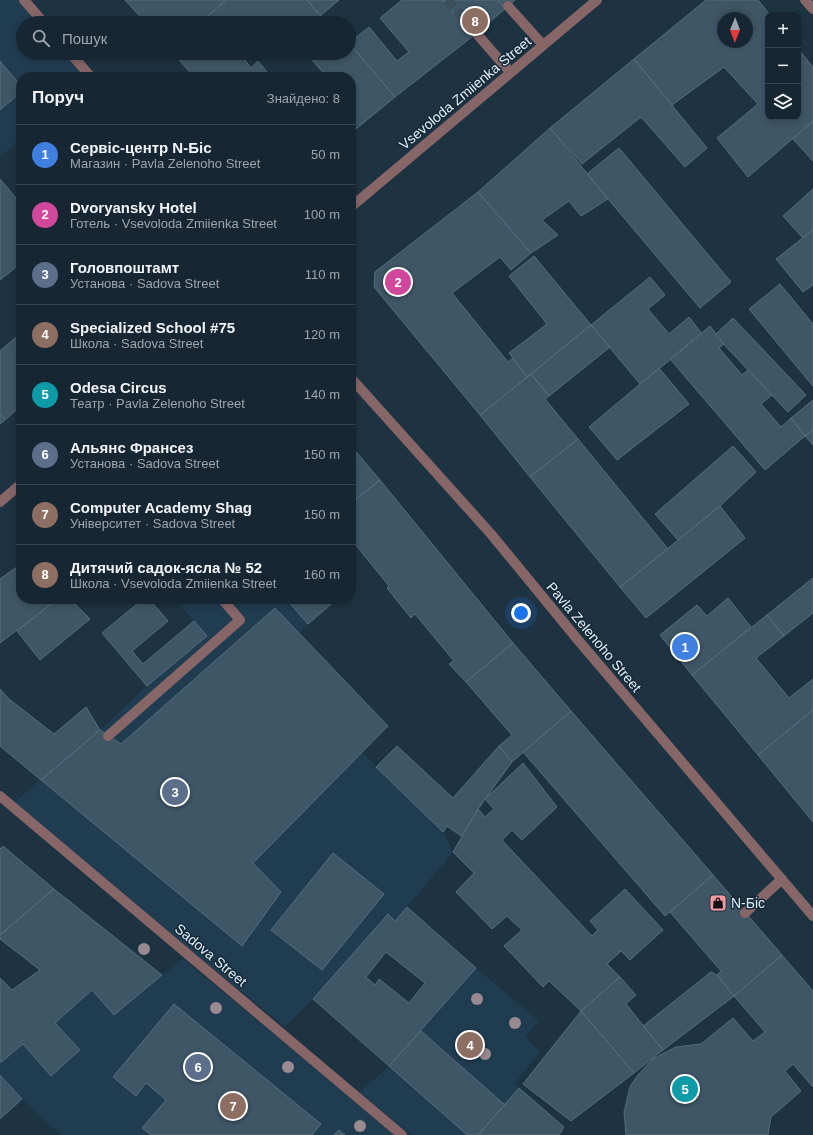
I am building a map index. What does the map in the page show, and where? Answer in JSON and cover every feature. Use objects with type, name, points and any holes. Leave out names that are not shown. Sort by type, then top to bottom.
[{"type":"street","points":[[24,0],[38,16]]},
{"type":"street","name":"Vsevoloda Zmiienka Street","points":[[356,203],[597,0]]},
{"type":"street","points":[[805,0],[813,9]]},
{"type":"street","points":[[508,6],[543,45]]},
{"type":"street","points":[[476,33],[510,72]]},
{"type":"street","points":[[76,60],[87,72]]},
{"type":"street","name":"Pavla Zelenoho Street","points":[[356,384],[482,523],[578,640],[813,916]]},
{"type":"street","points":[[0,502],[16,488]]},
{"type":"street","points":[[108,736],[240,620],[226,604]]},
{"type":"street","name":"Sadova Street","points":[[0,796],[402,1135]]},
{"type":"street","points":[[746,913],[782,879]]},
{"type":"shaded area","points":[[0,0],[31,0],[44,16],[16,16],[16,60],[81,60],[91,72],[16,72],[16,144],[0,156]]},
{"type":"shaded area","points":[[179,604],[290,604],[308,624],[299,633],[388,726],[362,752],[443,832],[453,852],[395,921],[385,917],[313,999],[285,1027],[12,804],[100,730],[147,686],[207,636]]},
{"type":"shaded area","points":[[183,959],[397,1135],[61,1135],[22,1099],[0,1075],[0,1063],[23,1044],[51,1076],[80,1050],[55,1023],[92,990],[162,975]]},
{"type":"shaded area","points":[[476,968],[539,1021],[525,1037],[540,1052],[515,1083],[519,1088],[478,1135],[412,1135],[359,1093],[389,1066]]},
{"type":"building","points":[[125,0],[226,0],[208,16],[140,16]]},
{"type":"building","points":[[226,0],[307,0],[322,16],[298,16],[296,14],[294,16],[208,16]]},
{"type":"building","points":[[307,0],[339,0],[320,16]]},
{"type":"building","points":[[402,0],[443,0],[473,36],[395,97],[356,51],[356,37],[369,27],[397,61],[409,52],[380,18]]},
{"type":"building","points":[[443,0],[498,0],[505,9],[473,36]]},
{"type":"building","points":[[498,0],[515,0],[505,9]]},
{"type":"building","points":[[706,0],[758,0],[768,12],[765,12],[765,120],[801,120],[801,53],[813,67],[813,121],[748,177],[717,138],[758,104],[724,67],[672,105],[634,59]]},
{"type":"building","points":[[356,51],[395,97],[356,129],[356,72],[323,72],[312,60],[356,60]]},
{"type":"building","points":[[634,59],[707,148],[685,167],[641,117],[582,164],[550,128]]},
{"type":"building","points":[[179,60],[245,60],[251,68],[258,61],[267,72],[190,72]]},
{"type":"building","points":[[0,61],[16,80],[16,96],[0,110]]},
{"type":"building","points":[[813,121],[813,161],[793,139]]},
{"type":"building","points":[[550,128],[608,199],[581,216],[569,201],[542,220],[558,235],[531,253],[478,192]]},
{"type":"building","points":[[619,148],[731,282],[700,308],[587,174]]},
{"type":"building","points":[[0,179],[16,198],[16,267],[0,280]]},
{"type":"building","points":[[813,189],[813,230],[803,238],[783,216]]},
{"type":"building","points":[[478,192],[531,253],[511,270],[500,257],[452,293],[508,362],[513,358],[527,377],[480,415],[374,287],[375,272]]},
{"type":"building","points":[[813,230],[813,285],[803,292],[776,259]]},
{"type":"building","points":[[534,256],[591,325],[527,377],[509,353],[547,324],[509,276]]},
{"type":"building","points":[[650,277],[665,295],[648,309],[669,334],[689,317],[702,334],[640,384],[591,325]]},
{"type":"building","points":[[780,284],[813,324],[813,386],[749,309]]},
{"type":"building","points":[[733,318],[806,395],[788,412],[715,335]]},
{"type":"building","points":[[591,325],[610,347],[549,396],[531,374]]},
{"type":"building","points":[[710,326],[724,344],[719,348],[742,375],[748,370],[772,395],[761,404],[781,427],[791,418],[805,436],[765,470],[670,359]]},
{"type":"building","points":[[16,337],[16,410],[5,420],[0,414],[0,351]]},
{"type":"building","points":[[659,368],[689,404],[617,460],[589,427]]},
{"type":"building","points":[[531,374],[549,396],[545,399],[578,439],[530,477],[480,415]]},
{"type":"building","points":[[813,400],[813,430],[805,436],[791,418]]},
{"type":"building","points":[[0,414],[5,420],[0,424]]},
{"type":"building","points":[[813,430],[813,445],[805,436]]},
{"type":"building","points":[[578,439],[668,549],[620,587],[530,477]]},
{"type":"building","points":[[733,446],[756,472],[720,506],[678,540],[655,514]]},
{"type":"building","points":[[356,452],[380,480],[356,499]]},
{"type":"building","points":[[380,480],[513,643],[466,682],[449,664],[454,661],[415,614],[411,618],[387,588],[389,586],[356,545],[356,499]]},
{"type":"building","points":[[720,506],[745,538],[646,618],[620,587]]},
{"type":"building","points":[[16,568],[16,604],[51,604],[0,643],[0,579]]},
{"type":"building","points":[[813,578],[813,613],[784,636],[767,615]]},
{"type":"building","points":[[728,598],[751,627],[692,675],[660,635],[697,605],[707,616]]},
{"type":"building","points":[[52,604],[75,604],[90,619],[40,660],[17,631]]},
{"type":"building","points":[[137,604],[153,604],[168,621],[132,651],[143,664],[194,621],[207,636],[147,686],[102,633]]},
{"type":"building","points":[[290,604],[331,604],[308,624]]},
{"type":"building","points":[[275,608],[388,726],[253,863],[281,892],[242,946],[41,780],[100,730],[121,744]]},
{"type":"building","points":[[767,615],[784,636],[756,658],[789,698],[813,679],[813,710],[758,755],[692,675]]},
{"type":"building","points":[[513,643],[571,711],[512,762],[499,746],[512,735],[466,682]]},
{"type":"building","points":[[0,689],[9,699],[54,734],[86,707],[100,730],[41,780],[0,746]]},
{"type":"building","points":[[813,710],[813,822],[758,755]]},
{"type":"building","points":[[571,711],[713,875],[665,916],[523,752]]},
{"type":"building","points":[[397,746],[453,798],[499,746],[512,762],[485,799],[461,836],[447,826],[443,832],[376,767]]},
{"type":"building","points":[[523,763],[557,807],[522,840],[512,830],[502,840],[592,936],[598,930],[590,921],[625,889],[663,930],[630,960],[621,951],[607,964],[620,977],[581,1011],[549,981],[543,987],[504,946],[522,930],[507,916],[492,929],[456,892],[474,873],[453,852],[478,809],[485,817],[494,809],[485,799]]},
{"type":"building","points":[[3,846],[54,889],[0,935],[0,849]]},
{"type":"building","points":[[333,853],[384,894],[322,970],[271,930]]},
{"type":"building","points":[[713,875],[782,955],[734,996],[717,975],[721,971],[670,912]]},
{"type":"building","points":[[54,889],[162,975],[114,1015],[92,990],[55,1023],[80,1050],[51,1076],[23,1044],[0,1063],[0,978],[12,990],[40,970],[0,939],[0,935]]},
{"type":"building","points":[[407,907],[476,968],[389,1066],[313,999],[388,914],[395,921]],"holes":[[[386,952],[425,983],[409,1003],[379,979],[375,985],[366,977]]]},
{"type":"building","points":[[782,955],[813,991],[813,1087],[793,1064],[785,1071],[801,1091],[771,1117],[768,1135],[626,1135],[624,1112],[630,1087],[637,1076],[653,1059],[676,1047],[701,1044],[733,1018],[753,1041],[765,1032],[734,996]]},
{"type":"building","points":[[711,972],[717,975],[734,996],[663,1050],[643,1026]]},
{"type":"building","points":[[620,977],[636,995],[626,1004],[663,1050],[634,1073],[581,1011]]},
{"type":"building","points":[[174,1004],[321,1124],[312,1135],[151,1135],[142,1128],[166,1100],[146,1083],[136,1096],[113,1077]]},
{"type":"building","points":[[581,1011],[634,1073],[571,1121],[523,1084]]},
{"type":"building","points":[[421,1031],[505,1105],[478,1135],[467,1135],[389,1066]]},
{"type":"building","points":[[0,1075],[22,1099],[0,1119]]},
{"type":"building","points":[[519,1088],[564,1127],[559,1135],[478,1135]]},
{"type":"building","points":[[339,1130],[345,1135],[334,1135]]},
{"type":"tunnel","points":[[447,0],[476,33]]},
{"type":"place","name":"Дитячий садок-ясла № 52","points":[[475,21]]},
{"type":"place","name":"Dvoryansky Hotel","points":[[398,282]]},
{"type":"place","name":"Сервіс-центр N-Біс","points":[[685,647]]},
{"type":"place","name":"Головпоштамт","points":[[175,792]]},
{"type":"place","name":"N-Біс","points":[[718,903]]},
{"type":"place","name":"Specialized School #75","points":[[470,1045]]},
{"type":"place","name":"Альянс Франсез","points":[[198,1067]]},
{"type":"place","name":"Odesa Circus","points":[[685,1089]]},
{"type":"place","name":"Computer Academy Shag","points":[[233,1106]]}]
